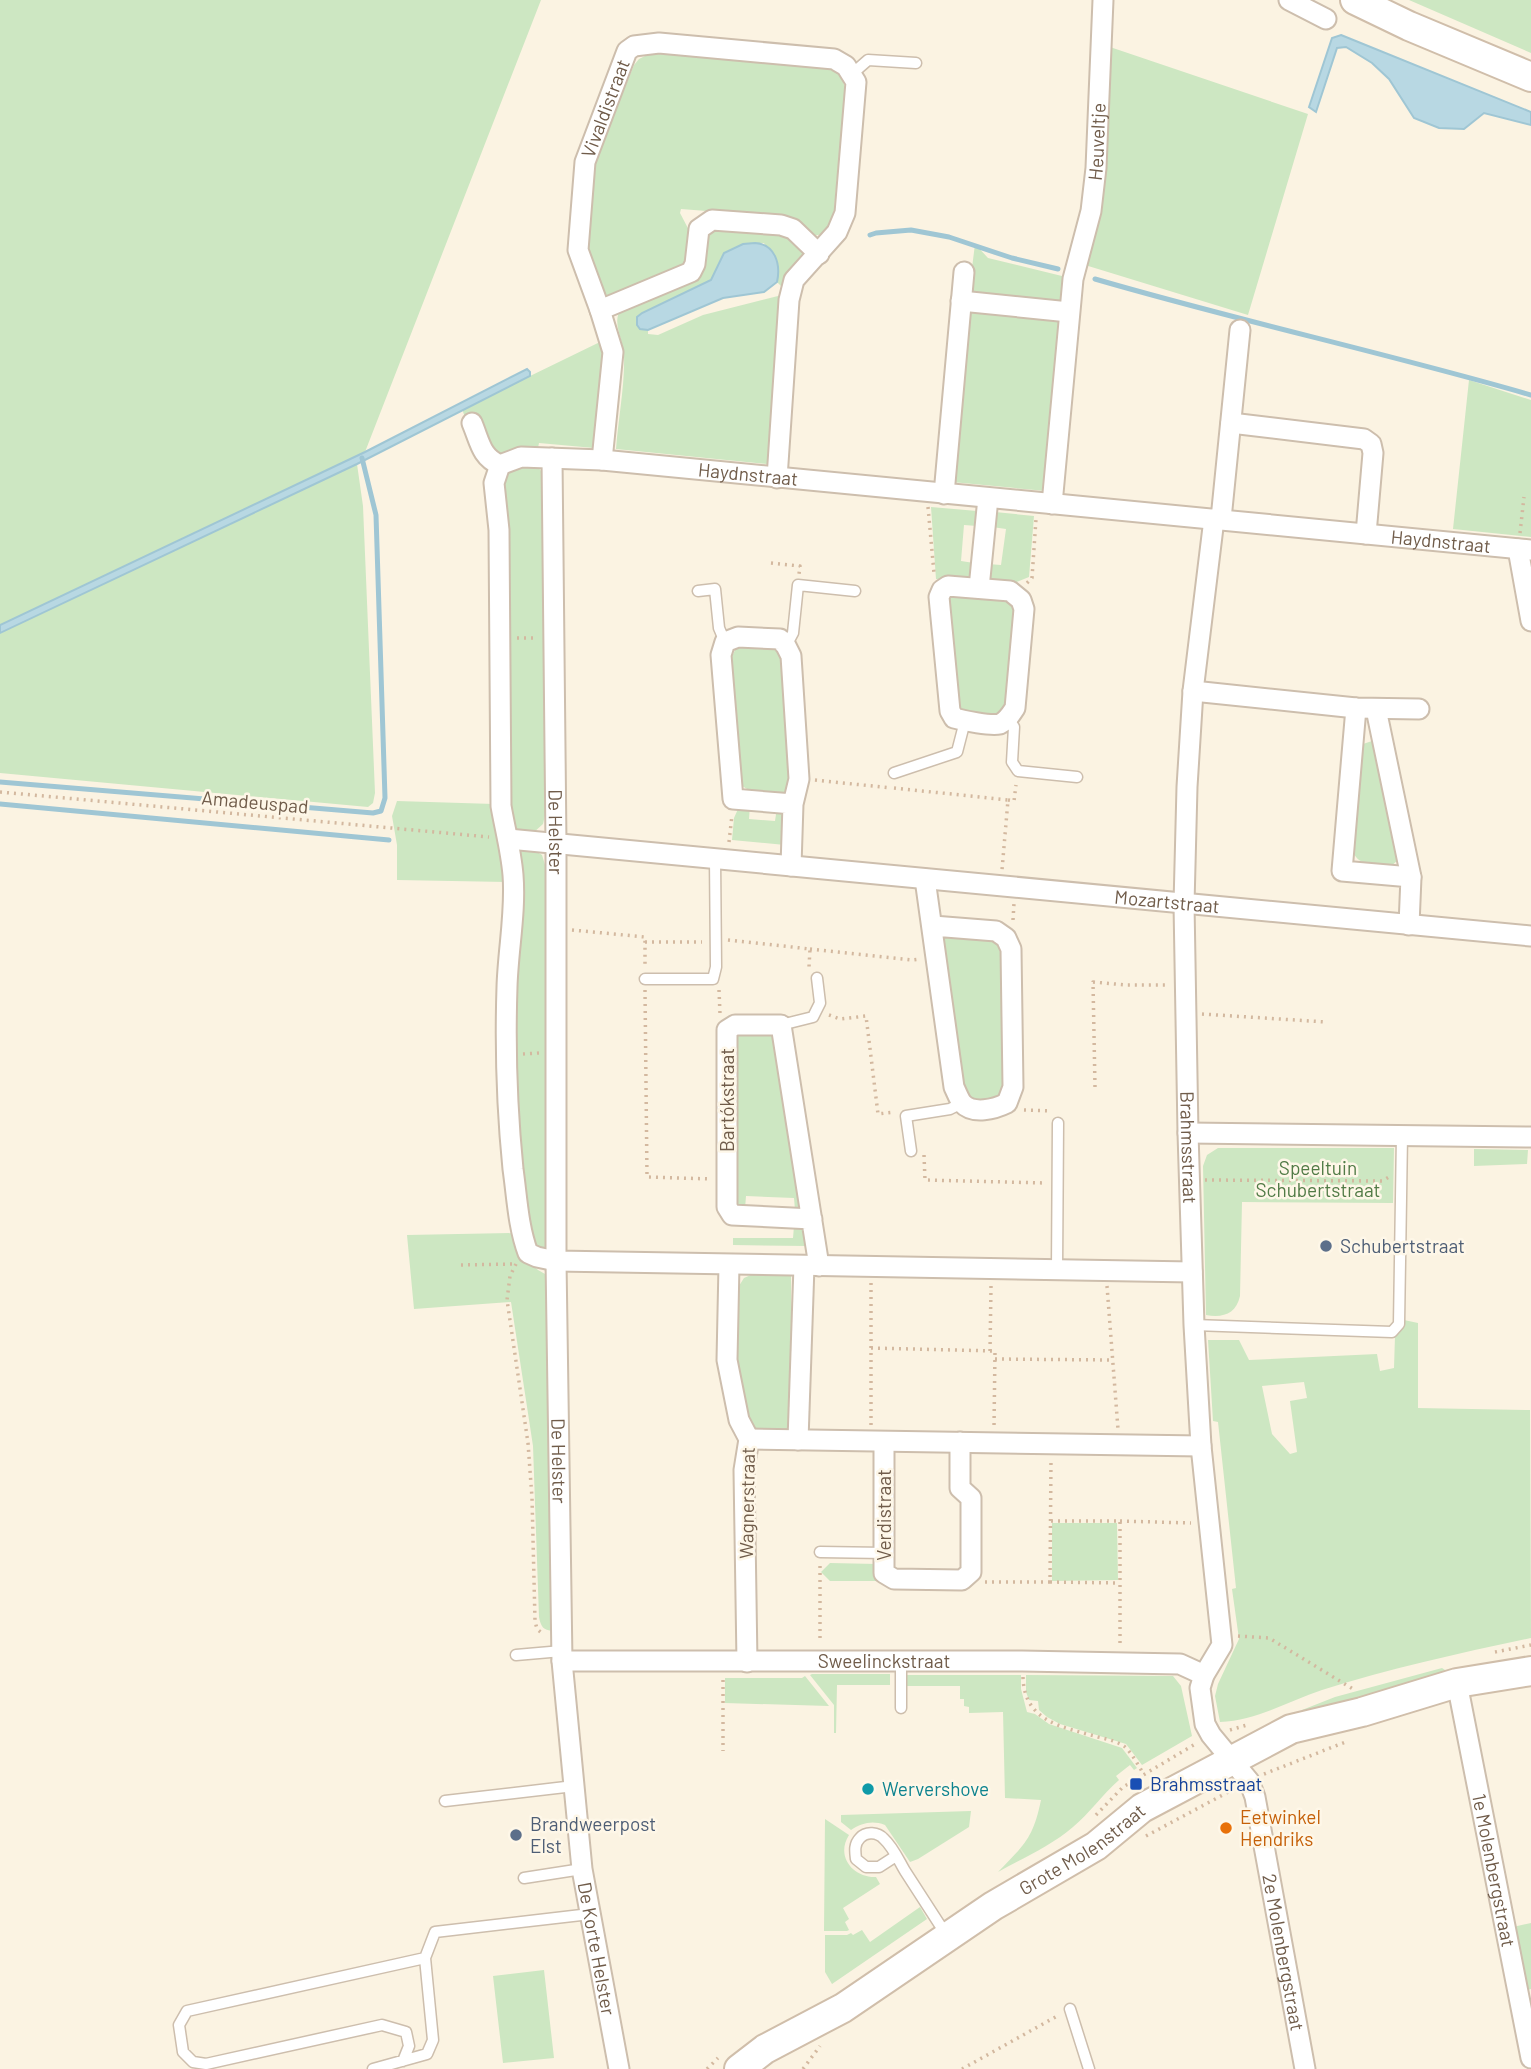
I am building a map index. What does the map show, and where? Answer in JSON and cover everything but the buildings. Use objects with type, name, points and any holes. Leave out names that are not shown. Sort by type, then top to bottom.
[{"type":"street","name":"Heuveltje","points":[[1069,312],[1073,279],[1091,211],[1096,168],[1103,0]]},
{"type":"street","points":[[1289,0],[1326,19]]},
{"type":"street","points":[[1355,0],[1409,26],[1531,77]]},
{"type":"street","name":"Vivaldistraat","points":[[602,460],[613,352],[578,250],[585,163],[627,51],[634,46],[659,43],[834,59],[846,66],[852,74]]},
{"type":"street","points":[[778,478],[789,299],[794,281],[837,232],[845,213],[856,82],[852,74]]},
{"type":"street","points":[[600,310],[691,272],[695,264],[699,229],[712,220],[781,225],[793,229],[819,254]]},
{"type":"street","points":[[935,493],[964,272]]},
{"type":"street","points":[[961,300],[1069,312],[1045,504]]},
{"type":"street","points":[[1218,519],[1240,330]]},
{"type":"street","points":[[472,423],[490,461],[500,465],[521,457],[552,458]]},
{"type":"street","name":"Haydnstraat","points":[[1231,423],[1364,439],[1371,443],[1373,453],[1366,534]]},
{"type":"street","name":"Haydnstraat","points":[[552,458],[602,460],[1525,550],[1531,621]]},
{"type":"street","name":"De Helster","points":[[552,458],[556,1261],[562,1650]]},
{"type":"street","points":[[500,465],[494,483],[499,530],[500,806],[513,877],[506,1054],[511,1150],[522,1237],[521,1259],[537,1257],[556,1261],[729,1265],[1192,1272]]},
{"type":"street","points":[[979,588],[988,498]]},
{"type":"street","name":"Brahmsstraat","points":[[1218,519],[1193,691],[1187,787],[1185,985],[1194,1325],[1201,1446],[1222,1635],[1222,1645],[1204,1675],[1200,1688],[1205,1724],[1241,1771]]},
{"type":"street","points":[[948,586],[979,588],[1010,591],[1016,595],[1024,609],[1015,708],[1007,719],[998,724],[965,721],[954,718],[950,711],[939,597],[942,590],[948,586]]},
{"type":"street","points":[[792,866],[793,804],[799,779],[791,656],[780,639],[738,637],[725,642],[721,655],[733,799],[793,804]]},
{"type":"street","points":[[1193,691],[1356,708],[1419,709]]},
{"type":"street","points":[[1356,708],[1342,871],[1411,877]]},
{"type":"street","points":[[1376,709],[1411,877],[1409,925]]},
{"type":"street","name":"Mozartstraat","points":[[508,839],[1531,936]]},
{"type":"street","points":[[925,879],[954,1087],[962,1103],[973,1109],[995,1109],[1007,1102],[1013,1087],[1011,949],[1006,938],[996,931],[933,926]]},
{"type":"street","name":"Bartókstraat","points":[[781,1025],[735,1025],[727,1030],[727,1207],[733,1215],[811,1219]]},
{"type":"street","points":[[781,1025],[811,1219],[811,1266],[798,1440]]},
{"type":"street","points":[[1188,1133],[1531,1137]]},
{"type":"street","name":"Wagnerstraat","points":[[729,1265],[727,1360],[739,1420],[750,1439],[744,1470],[747,1662]]},
{"type":"street","name":"Verdistraat","points":[[750,1439],[1201,1446]]},
{"type":"street","name":"Verdistraat","points":[[877,1441],[884,1573],[894,1579],[962,1580],[965,1577]]},
{"type":"street","points":[[960,1442],[960,1488],[971,1498],[971,1572],[965,1577]]},
{"type":"street","name":"Sweelinckstraat","points":[[562,1650],[747,1662],[1022,1661],[1180,1664],[1204,1675]]},
{"type":"street","name":"De Korte Helster","points":[[562,1650],[582,1869],[619,2069]]},
{"type":"street","name":"Grote Molenstraat","points":[[742,2068],[765,2049],[844,2008],[993,1906],[1096,1846],[1142,1808],[1241,1771],[1291,1729],[1362,1712],[1457,1683],[1531,1671]]},
{"type":"street","name":"1e Molenbergstraat","points":[[1457,1683],[1525,1998],[1531,2057]]},
{"type":"street","name":"2e Molenbergstraat","points":[[1241,1771],[1255,1797],[1306,2069]]},
{"type":"lane","points":[[852,74],[868,60],[916,63]]},
{"type":"lane","points":[[786,646],[793,633],[798,585],[855,591]]},
{"type":"lane","points":[[698,591],[715,589],[719,628],[725,642]]},
{"type":"lane","points":[[1007,719],[1014,727],[1012,762],[1018,771],[1077,777]]},
{"type":"lane","points":[[894,772],[957,752],[965,721]]},
{"type":"lane","points":[[645,979],[713,979],[722,859]]},
{"type":"lane","points":[[781,1025],[813,1017],[820,1003],[817,978]]},
{"type":"lane","points":[[911,1151],[906,1116],[950,1109],[962,1103]]},
{"type":"lane","points":[[1057,1269],[1058,1123]]},
{"type":"lane","points":[[1194,1325],[1392,1332],[1399,1324],[1402,1135]]},
{"type":"lane","points":[[820,1552],[885,1553]]},
{"type":"lane","points":[[516,1655],[562,1650]]},
{"type":"lane","points":[[901,1661],[901,1707]]},
{"type":"lane","points":[[445,1801],[574,1786]]},
{"type":"lane","points":[[896,1856],[947,1936]]},
{"type":"lane","points":[[524,1878],[582,1869]]},
{"type":"lane","points":[[373,2069],[427,2054],[433,2040],[425,1958],[435,1932],[590,1914]]},
{"type":"lane","points":[[403,2061],[409,2046],[406,2032],[382,2025],[206,2064],[192,2062],[183,2052],[179,2025],[187,2011],[425,1958]]},
{"type":"lane","points":[[1070,2009],[1089,2069]]},
{"type":"path","points":[[935,493],[934,580],[942,590]]},
{"type":"path","points":[[1524,497],[1525,550]]},
{"type":"path","points":[[1016,595],[1031,578],[1045,504]]},
{"type":"path","points":[[771,563],[800,566],[798,585]]},
{"type":"path","points":[[500,638],[554,639]]},
{"type":"path","points":[[799,779],[1014,801],[1018,771]]},
{"type":"path","points":[[892,788],[894,772]]},
{"type":"path","name":"Amadeuspad","points":[[0,793],[508,839]]},
{"type":"path","points":[[722,859],[733,799]]},
{"type":"path","points":[[1006,938],[1013,926],[1007,887],[1008,800]]},
{"type":"path","points":[[556,929],[645,937],[647,1177],[727,1179]]},
{"type":"path","points":[[645,943],[716,941],[912,960],[937,956]]},
{"type":"path","points":[[810,949],[809,970],[817,978]]},
{"type":"path","points":[[713,979],[719,990],[720,1019],[727,1030]]},
{"type":"path","points":[[1095,1087],[1093,982],[1185,985]]},
{"type":"path","points":[[817,1010],[840,1018],[866,1016],[878,1114],[900,1111],[906,1116]]},
{"type":"path","points":[[1186,1013],[1326,1022]]},
{"type":"path","points":[[506,1054],[556,1053]]},
{"type":"path","points":[[1007,1102],[1013,1110],[1056,1111],[1058,1123]]},
{"type":"path","points":[[911,1151],[925,1155],[925,1180],[1058,1183]]},
{"type":"path","points":[[1189,1180],[1382,1181],[1393,1173],[1402,1173]]},
{"type":"path","points":[[461,1265],[521,1259]]},
{"type":"path","points":[[521,1259],[510,1276],[507,1300],[528,1443],[535,1621],[541,1633],[552,1637],[562,1650]]},
{"type":"path","points":[[871,1267],[871,1348],[877,1441]]},
{"type":"path","points":[[990,1351],[991,1269]]},
{"type":"path","points":[[1105,1270],[1120,1445]]},
{"type":"path","points":[[871,1348],[995,1351],[994,1442]]},
{"type":"path","points":[[995,1359],[1113,1360]]},
{"type":"path","points":[[1050,1582],[1051,1443]]},
{"type":"path","points":[[1051,1521],[1209,1524]]},
{"type":"path","points":[[1120,1521],[1120,1663]]},
{"type":"path","points":[[820,1552],[820,1662]]},
{"type":"path","points":[[965,1577],[971,1581],[1120,1583]]},
{"type":"path","points":[[1222,1635],[1269,1638],[1353,1689]]},
{"type":"path","points":[[723,1661],[723,1751]]},
{"type":"path","points":[[1022,1661],[1023,1690],[1026,1699],[1038,1713],[1057,1725],[1117,1742],[1127,1748],[1148,1780]]},
{"type":"path","name":"Grote Molenstraat","points":[[1143,1838],[1241,1771],[1357,1737]]},
{"type":"path","points":[[962,2069],[1070,2009]]},
{"type":"path","points":[[803,2069],[819,2050],[824,2038]]},
{"type":"green space","points":[[0,0],[541,0],[365,452],[0,625]]},
{"type":"green space","points":[[1409,0],[1531,0],[1531,53]]},
{"type":"green space","points":[[1110,47],[1308,114],[1248,315],[1085,265]]},
{"type":"green space","points":[[651,53],[829,69],[839,74],[845,90],[834,210],[831,223],[823,234],[813,236],[783,217],[681,209],[680,213],[691,234],[687,264],[611,298],[605,294],[587,245],[594,164],[634,65]]},
{"type":"green space","points":[[716,228],[787,235],[804,252],[803,256],[784,289],[777,282],[779,274],[764,243],[743,244],[724,253],[711,280],[695,289],[643,330],[648,330],[648,334],[658,335],[703,315],[782,295],[767,464],[616,449],[624,367],[618,314],[621,309],[693,280],[703,244]]},
{"type":"green space","points":[[975,244],[988,258],[1066,277],[1063,300],[1059,303],[977,294],[970,284]]},
{"type":"green space","points":[[977,310],[1059,320],[1061,325],[1046,491],[952,482],[968,316]]},
{"type":"green space","points":[[602,341],[604,351],[594,448],[539,443],[538,448],[517,448],[497,456],[466,420],[462,409]]},
{"type":"green space","points":[[1469,380],[1531,400],[1531,537],[1453,529]]},
{"type":"green space","points":[[357,464],[363,506],[375,793],[373,803],[368,807],[0,773],[0,633]]},
{"type":"green space","points":[[537,466],[542,472],[545,815],[543,824],[533,833],[512,830],[509,821],[500,489],[505,473],[512,467]]},
{"type":"green space","points":[[931,507],[977,511],[977,526],[964,525],[961,561],[974,563],[972,574],[966,580],[936,579]]},
{"type":"green space","points":[[995,512],[1034,516],[1029,577],[1009,585],[988,578],[988,564],[1001,565],[1006,529],[992,527]]},
{"type":"green space","points":[[953,593],[1009,597],[1015,603],[1009,703],[996,714],[978,715],[957,707],[948,596]]},
{"type":"green space","points":[[745,643],[773,645],[783,656],[791,788],[785,793],[753,791],[739,782],[730,661],[736,648]]},
{"type":"green space","points":[[1378,739],[1398,860],[1390,867],[1364,862],[1353,852],[1360,745]]},
{"type":"green space","points":[[397,801],[494,804],[507,882],[397,880],[397,845],[392,816]]},
{"type":"green space","points":[[750,805],[749,819],[775,821],[777,808],[784,811],[785,845],[732,840],[734,818],[738,809]]},
{"type":"green space","points":[[524,849],[534,850],[542,855],[546,868],[548,1245],[544,1250],[532,1247],[512,1091],[519,852]]},
{"type":"green space","points":[[951,934],[992,938],[1001,942],[1004,952],[1006,1081],[1000,1095],[995,1099],[975,1101],[964,1094],[943,939]]},
{"type":"green space","points":[[765,1030],[777,1036],[801,1206],[795,1210],[794,1198],[746,1196],[745,1209],[739,1208],[734,1201],[735,1040],[739,1034]]},
{"type":"green space","name":"Speeltuin Schubertstraat","points":[[1218,1148],[1394,1148],[1393,1203],[1242,1202],[1240,1296],[1232,1311],[1218,1316],[1206,1315],[1203,1166],[1207,1155]]},
{"type":"green space","points":[[1474,1149],[1528,1150],[1527,1164],[1474,1166]]},
{"type":"green space","points":[[794,1226],[803,1230],[807,1246],[733,1245],[733,1238],[793,1238]]},
{"type":"green space","points":[[515,1233],[530,1263],[547,1275],[553,1631],[543,1627],[539,1617],[533,1446],[511,1302],[414,1309],[407,1235]]},
{"type":"green space","points":[[753,1274],[791,1275],[792,1431],[758,1430],[749,1423],[737,1373],[735,1336],[737,1289],[744,1278]]},
{"type":"green space","points":[[1404,1320],[1418,1323],[1418,1408],[1530,1410],[1531,1638],[1374,1675],[1322,1690],[1247,1718],[1220,1722],[1215,1696],[1239,1639],[1232,1589],[1236,1588],[1218,1422],[1213,1421],[1208,1340],[1239,1340],[1249,1360],[1377,1354],[1380,1371],[1394,1368],[1395,1336]],"holes":[[[1304,1382],[1307,1398],[1290,1401],[1297,1452],[1290,1454],[1272,1434],[1262,1386]]]},
{"type":"green space","points":[[1052,1523],[1117,1523],[1118,1580],[1052,1581]]},
{"type":"green space","points":[[830,1563],[877,1564],[878,1581],[830,1581],[821,1572]]},
{"type":"green space","points":[[1442,1668],[1447,1677],[1348,1706],[1302,1710],[1335,1697]]},
{"type":"green space","points":[[890,1674],[890,1685],[837,1685],[834,1733],[834,1705],[810,1675]]},
{"type":"green space","points":[[907,1675],[1021,1675],[1021,1689],[1027,1712],[1049,1724],[1122,1748],[1137,1768],[1134,1770],[1130,1765],[1116,1776],[1119,1780],[1064,1834],[998,1872],[1031,1833],[1041,1800],[1005,1798],[1003,1712],[969,1713],[969,1707],[964,1706],[964,1699],[960,1699],[960,1686],[907,1686]]},
{"type":"green space","points":[[1026,1675],[1173,1676],[1181,1686],[1192,1736],[1142,1765],[1126,1744],[1060,1724],[1047,1717],[1039,1710],[1038,1701],[1029,1700]]},
{"type":"green space","points":[[805,1676],[829,1706],[725,1703],[725,1678]]},
{"type":"green space","points":[[971,1811],[969,1827],[910,1862],[885,1825],[867,1823],[851,1830],[841,1822],[841,1815]]},
{"type":"green space","points":[[825,1819],[849,1835],[844,1851],[849,1865],[861,1874],[876,1877],[880,1884],[843,1908],[849,1919],[845,1922],[849,1930],[847,1931],[824,1931]]},
{"type":"green space","points":[[920,1907],[927,1919],[832,1984],[825,1972],[825,1935],[853,1935],[862,1930],[870,1942]]},
{"type":"green space","points":[[1531,1923],[1531,1989],[1527,1990],[1513,1927]]},
{"type":"green space","points":[[544,1970],[554,2058],[503,2063],[493,1976]]},
{"type":"water","points":[[1341,35],[1531,112],[1531,125],[1484,113],[1464,129],[1439,128],[1414,118],[1389,79],[1372,63],[1346,47],[1337,48],[1316,112],[1309,107],[1332,38]]},
{"type":"water","points":[[755,243],[772,251],[777,262],[777,282],[764,292],[723,298],[648,330],[640,329],[637,325],[637,317],[642,313],[711,280],[724,253],[743,244]]},
{"type":"water","points":[[527,369],[530,376],[357,464],[0,633],[0,625],[365,452]]},
{"type":"waterway","points":[[870,235],[911,230],[949,237],[1012,258],[1058,269]]},
{"type":"waterway","points":[[1095,279],[1531,395]]},
{"type":"waterway","points":[[0,782],[373,813],[381,811],[385,798],[376,515],[362,458]]},
{"type":"waterway","points":[[0,804],[389,840]]},
{"type":"place","name":"Schubertstraat","points":[[1326,1246]]},
{"type":"place","name":"Brahmsstraat","points":[[1136,1784]]},
{"type":"place","name":"Wervershove","points":[[868,1789]]},
{"type":"place","name":"Eetwinkel Hendriks","points":[[1226,1828]]},
{"type":"place","name":"Brandweerpost Elst","points":[[516,1835]]}]
